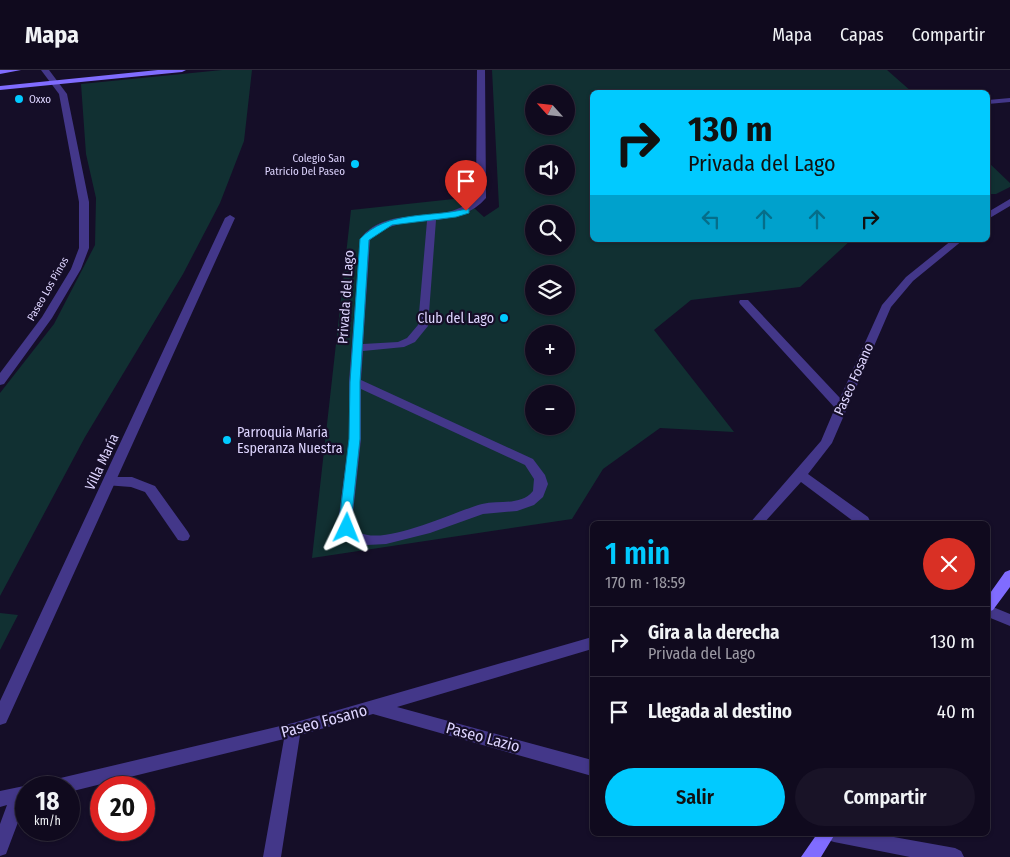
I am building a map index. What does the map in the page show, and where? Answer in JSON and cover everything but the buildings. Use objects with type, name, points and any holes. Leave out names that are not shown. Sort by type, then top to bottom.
[{"type":"street","points":[[0,72],[16,70]]},
{"type":"street","name":"Paseo Los Pinos","points":[[0,381],[47,318],[76,269],[84,248],[84,202],[63,94],[45,70]]},
{"type":"street","points":[[0,88],[182,70]]},
{"type":"street","name":"Privada del Lago","points":[[355,382],[519,457],[536,468],[540,475],[542,484],[539,492],[534,499],[525,504],[485,508],[388,540],[369,541],[354,536],[349,532],[345,523],[355,439],[355,382],[365,239],[389,222],[456,215],[476,206],[481,198],[480,70]]},
{"type":"street","points":[[990,102],[1010,100]]},
{"type":"street","points":[[990,215],[1010,202]]},
{"type":"street","points":[[357,348],[400,345],[411,340],[424,326],[432,216]]},
{"type":"street","name":"Villa María","points":[[0,718],[230,218]]},
{"type":"street","name":"Paseo Fosano","points":[[758,521],[800,475],[826,442],[886,307],[893,296],[903,285],[956,242]]},
{"type":"street","points":[[744,302],[842,408]]},
{"type":"street","points":[[800,475],[863,521]]},
{"type":"street","points":[[109,482],[132,482],[150,489],[183,536]]},
{"type":"street","points":[[990,603],[1010,576]]},
{"type":"street","points":[[990,612],[1010,620]]},
{"type":"street","name":"Paseo Fosano","points":[[80,781],[293,730],[590,644]]},
{"type":"street","name":"Paseo Lazio","points":[[373,707],[590,767]]},
{"type":"street","points":[[272,857],[293,730]]},
{"type":"street","points":[[0,799],[15,796]]},
{"type":"street","points":[[0,848],[15,813]]},
{"type":"street","points":[[810,857],[826,836]]},
{"type":"street","points":[[845,836],[955,857]]},
{"type":"green space","points":[[222,70],[252,70],[244,141],[220,203],[183,274],[85,437],[0,596],[0,393],[54,324],[95,245],[96,198],[86,154],[81,84]]},
{"type":"green space","name":"Club del Lago","points":[[492,70],[887,70],[910,90],[590,90],[590,242],[849,242],[800,287],[691,300],[654,330],[734,432],[660,428],[603,469],[572,519],[312,558],[351,210],[463,198],[484,217],[499,207]]},
{"type":"green space","points":[[990,164],[1010,183],[1010,187],[996,194],[990,194]]},
{"type":"green space","points":[[0,613],[18,615],[0,650]]},
{"type":"place","name":"Oxxo","points":[[19,99]]},
{"type":"place","name":"Colegio San Patricio Del Paseo","points":[[355,164]]},
{"type":"place","name":"Club del Lago","points":[[504,318]]},
{"type":"place","name":"Parroquia María Esperanza Nuestra","points":[[227,440]]},
{"type":"route","points":[[347,528],[345,523],[355,439],[355,382],[365,239],[370,233],[389,222],[456,215],[466,211]]}]
